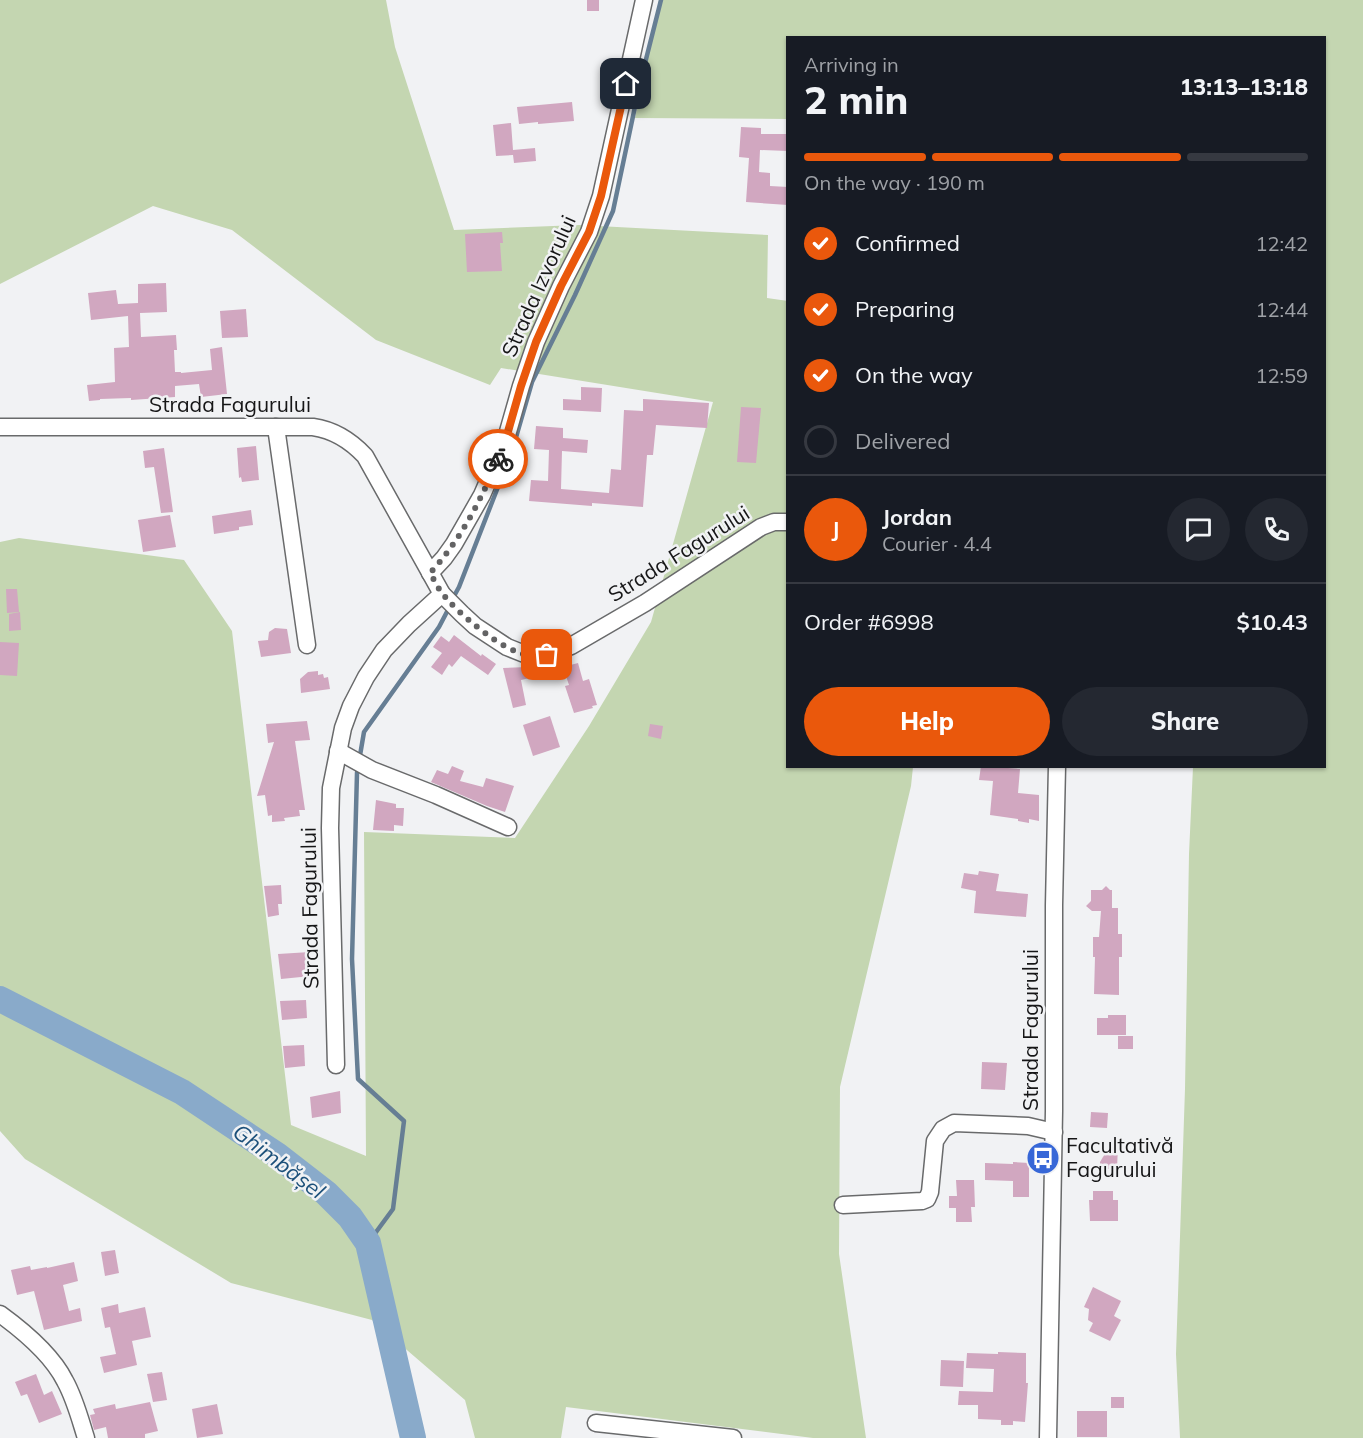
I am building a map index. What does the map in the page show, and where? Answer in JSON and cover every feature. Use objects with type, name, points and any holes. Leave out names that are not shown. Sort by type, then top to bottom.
[{"type":"street","name":"Strada Izvorului","points":[[430,573],[454,544],[482,495],[505,442],[536,342],[589,232],[601,196],[645,0]]},
{"type":"street","name":"Strada Fagurului","points":[[0,427],[323,429],[346,439],[365,456],[430,573],[448,600],[475,626],[507,647],[526,655],[547,655],[571,646],[624,616],[761,527],[774,522],[786,522]]},
{"type":"street","points":[[276,427],[307,645]]},
{"type":"street","name":"Strada Fagurului","points":[[336,1065],[330,828],[331,788],[352,759],[344,728],[351,706],[366,677],[384,651],[409,624],[448,600]]},
{"type":"street","points":[[352,759],[508,827]]},
{"type":"street","name":"Strada Fagurului","points":[[1048,1438],[1054,1132],[1054,905],[1057,768]]},
{"type":"street","points":[[843,1205],[927,1199],[930,1192],[935,1142],[943,1129],[954,1123],[1028,1126],[1054,1132]]},
{"type":"street","points":[[0,1314],[33,1342],[60,1372],[73,1399],[86,1438]]},
{"type":"street","points":[[596,1423],[733,1438]]},
{"type":"green space","points":[[0,0],[386,0],[395,47],[454,230],[579,225],[768,235],[767,298],[786,301],[786,768],[913,768],[911,786],[840,1087],[839,1254],[866,1438],[813,1438],[566,1407],[561,1438],[475,1438],[465,1400],[372,1320],[231,1283],[25,1159],[0,1131],[0,542],[19,538],[184,560],[232,631],[291,1125],[366,1156],[364,832],[515,838],[589,726],[651,622],[713,402],[501,368],[490,385],[376,340],[232,230],[153,206],[0,284]]},
{"type":"green space","points":[[659,0],[1363,0],[1363,1438],[1180,1438],[1176,1354],[1193,768],[1326,768],[1326,36],[786,36],[786,119],[635,118]]},
{"type":"building","points":[[587,0],[599,0],[599,11],[587,11]]},
{"type":"building","points":[[572,102],[574,121],[519,124],[517,107]]},
{"type":"building","points":[[511,123],[513,150],[535,148],[536,161],[514,163],[513,155],[496,156],[493,125]]},
{"type":"building","points":[[741,127],[761,128],[761,134],[786,134],[786,151],[760,150],[759,172],[770,173],[770,186],[786,187],[786,205],[746,202],[749,158],[739,157]]},
{"type":"building","points":[[502,232],[503,243],[500,243],[502,271],[467,272],[465,234]]},
{"type":"building","points":[[166,283],[167,312],[140,313],[141,337],[176,335],[175,372],[181,373],[212,370],[210,349],[222,347],[227,394],[201,397],[199,384],[175,386],[175,397],[89,401],[87,385],[115,382],[114,348],[129,347],[128,316],[91,320],[88,293],[116,290],[118,304],[138,303],[138,284]]},
{"type":"building","points":[[246,309],[248,337],[222,338],[220,311]]},
{"type":"building","points":[[581,387],[602,388],[601,412],[563,410],[563,399],[581,400]]},
{"type":"building","points":[[643,399],[709,403],[707,428],[656,425],[653,455],[647,455],[643,507],[529,501],[531,480],[548,481],[549,450],[534,449],[536,426],[563,428],[563,438],[588,440],[587,453],[562,451],[561,489],[609,493],[611,469],[621,470],[624,410],[643,411]]},
{"type":"building","points":[[741,407],[761,408],[756,463],[737,462]]},
{"type":"building","points":[[256,446],[259,480],[242,482],[241,477],[239,478],[237,448]]},
{"type":"building","points":[[164,448],[173,512],[161,513],[154,467],[145,468],[143,451]]},
{"type":"building","points":[[251,510],[253,525],[214,534],[212,516]]},
{"type":"building","points":[[170,515],[176,547],[143,552],[138,520]]},
{"type":"building","points":[[6,589],[17,589],[19,612],[7,613]]},
{"type":"building","points":[[20,612],[21,630],[9,631],[9,614]]},
{"type":"building","points":[[275,628],[287,629],[291,653],[261,657],[258,641],[268,640],[269,632]]},
{"type":"building","points":[[454,635],[481,656],[482,654],[496,664],[488,675],[461,656],[452,667],[449,664],[442,675],[431,667],[442,653],[433,647],[441,636],[449,642]]},
{"type":"building","points":[[0,642],[19,643],[17,676],[0,675]]},
{"type":"building","points":[[578,663],[583,681],[589,679],[597,705],[574,713],[565,686],[569,685],[563,667]]},
{"type":"building","points":[[528,667],[530,678],[521,680],[526,705],[513,708],[503,668]]},
{"type":"building","points":[[318,671],[318,675],[323,674],[324,678],[328,677],[330,689],[301,693],[300,679],[308,672]]},
{"type":"building","points":[[550,716],[560,747],[533,756],[523,725]]},
{"type":"building","points":[[307,721],[310,740],[295,741],[305,810],[299,810],[300,816],[272,822],[272,815],[268,816],[265,795],[257,796],[274,742],[268,743],[266,724]]},
{"type":"building","points":[[650,724],[663,726],[661,739],[648,736]]},
{"type":"building","points":[[452,766],[464,771],[460,781],[483,787],[486,778],[514,786],[505,812],[431,782],[437,770],[448,774]]},
{"type":"building","points":[[981,768],[1020,769],[1018,793],[1039,795],[1039,821],[1029,819],[1029,823],[990,815],[993,781],[979,780]]},
{"type":"building","points":[[376,800],[396,804],[396,808],[404,808],[403,826],[394,825],[394,831],[373,830]]},
{"type":"building","points":[[979,871],[999,874],[996,891],[1028,894],[1026,917],[974,913],[976,891],[961,888],[964,873],[978,875]]},
{"type":"building","points":[[281,885],[282,904],[278,904],[279,915],[268,917],[264,886]]},
{"type":"building","points":[[1106,886],[1112,890],[1112,908],[1118,908],[1118,934],[1122,934],[1122,957],[1119,957],[1119,995],[1094,994],[1093,937],[1099,937],[1101,911],[1092,911],[1086,906],[1091,901],[1091,890],[1102,890]]},
{"type":"building","points":[[310,952],[311,976],[281,979],[278,954]]},
{"type":"building","points":[[306,1000],[307,1018],[282,1020],[280,1001]]},
{"type":"building","points":[[1108,1015],[1126,1015],[1126,1035],[1097,1035],[1097,1018],[1108,1018]]},
{"type":"building","points":[[1118,1036],[1133,1036],[1133,1049],[1118,1049]]},
{"type":"building","points":[[304,1045],[305,1066],[285,1068],[283,1046]]},
{"type":"building","points":[[982,1062],[1007,1063],[1005,1090],[981,1089]]},
{"type":"building","points":[[340,1091],[341,1113],[312,1118],[310,1097]]},
{"type":"building","points":[[1091,1112],[1108,1113],[1107,1128],[1090,1127]]},
{"type":"building","points":[[1118,1145],[1117,1169],[1100,1169],[1100,1162],[1106,1152]]},
{"type":"building","points":[[1013,1162],[1029,1163],[1029,1197],[1013,1197],[1013,1181],[985,1180],[985,1163],[1013,1164]]},
{"type":"building","points":[[956,1180],[974,1180],[975,1207],[971,1207],[972,1222],[956,1222],[956,1208],[949,1208],[949,1196],[957,1196]]},
{"type":"building","points":[[1093,1191],[1113,1191],[1113,1200],[1118,1200],[1118,1221],[1090,1221],[1089,1200],[1093,1200]]},
{"type":"building","points":[[115,1250],[119,1273],[105,1276],[101,1252]]},
{"type":"building","points":[[74,1262],[78,1281],[63,1285],[69,1311],[80,1308],[82,1321],[44,1330],[34,1291],[17,1295],[11,1270],[30,1266],[31,1270],[47,1268]]},
{"type":"building","points":[[1093,1287],[1121,1301],[1114,1316],[1121,1320],[1110,1341],[1089,1331],[1093,1323],[1088,1320],[1089,1309],[1084,1307]]},
{"type":"building","points":[[118,1304],[119,1313],[145,1307],[151,1337],[132,1341],[137,1365],[104,1373],[100,1357],[116,1354],[110,1327],[105,1328],[101,1308]]},
{"type":"building","points":[[998,1352],[1026,1353],[1026,1383],[1028,1383],[1025,1422],[1013,1421],[1013,1425],[1001,1425],[1001,1420],[978,1419],[978,1405],[958,1405],[959,1391],[993,1392],[994,1369],[966,1368],[967,1353],[998,1354]]},
{"type":"building","points":[[941,1360],[964,1361],[963,1387],[940,1386]]},
{"type":"building","points":[[162,1372],[167,1400],[153,1402],[147,1374]]},
{"type":"building","points":[[36,1374],[44,1395],[52,1391],[62,1414],[39,1423],[27,1394],[21,1396],[15,1382]]},
{"type":"building","points":[[1111,1397],[1124,1397],[1124,1408],[1111,1408]]},
{"type":"building","points":[[150,1402],[158,1431],[145,1434],[145,1438],[108,1438],[106,1427],[94,1430],[90,1415],[95,1414],[93,1409],[115,1404],[116,1409]]},
{"type":"building","points":[[217,1404],[223,1434],[197,1438],[192,1409]]},
{"type":"building","points":[[1077,1411],[1107,1411],[1107,1437],[1077,1437]]},
{"type":"waterway","points":[[453,598],[512,451],[532,382],[613,211],[640,83],[661,0]]},
{"type":"waterway","points":[[368,1243],[393,1209],[404,1121],[358,1079],[352,959],[357,773],[364,732],[439,627],[450,606]]},
{"type":"waterway","name":"Ghimbășel","points":[[0,999],[182,1092],[277,1155],[326,1193],[350,1217],[368,1243],[413,1438]]},
{"type":"way so far","points":[[498,459],[467,523],[444,558],[430,573],[442,594],[475,626],[507,647],[526,655],[547,655]]},
{"type":"place","name":"Facultativă Fagurului","points":[[1043,1158]]},
{"type":"route","points":[[498,459],[536,342],[589,232],[601,196],[626,84]]}]
